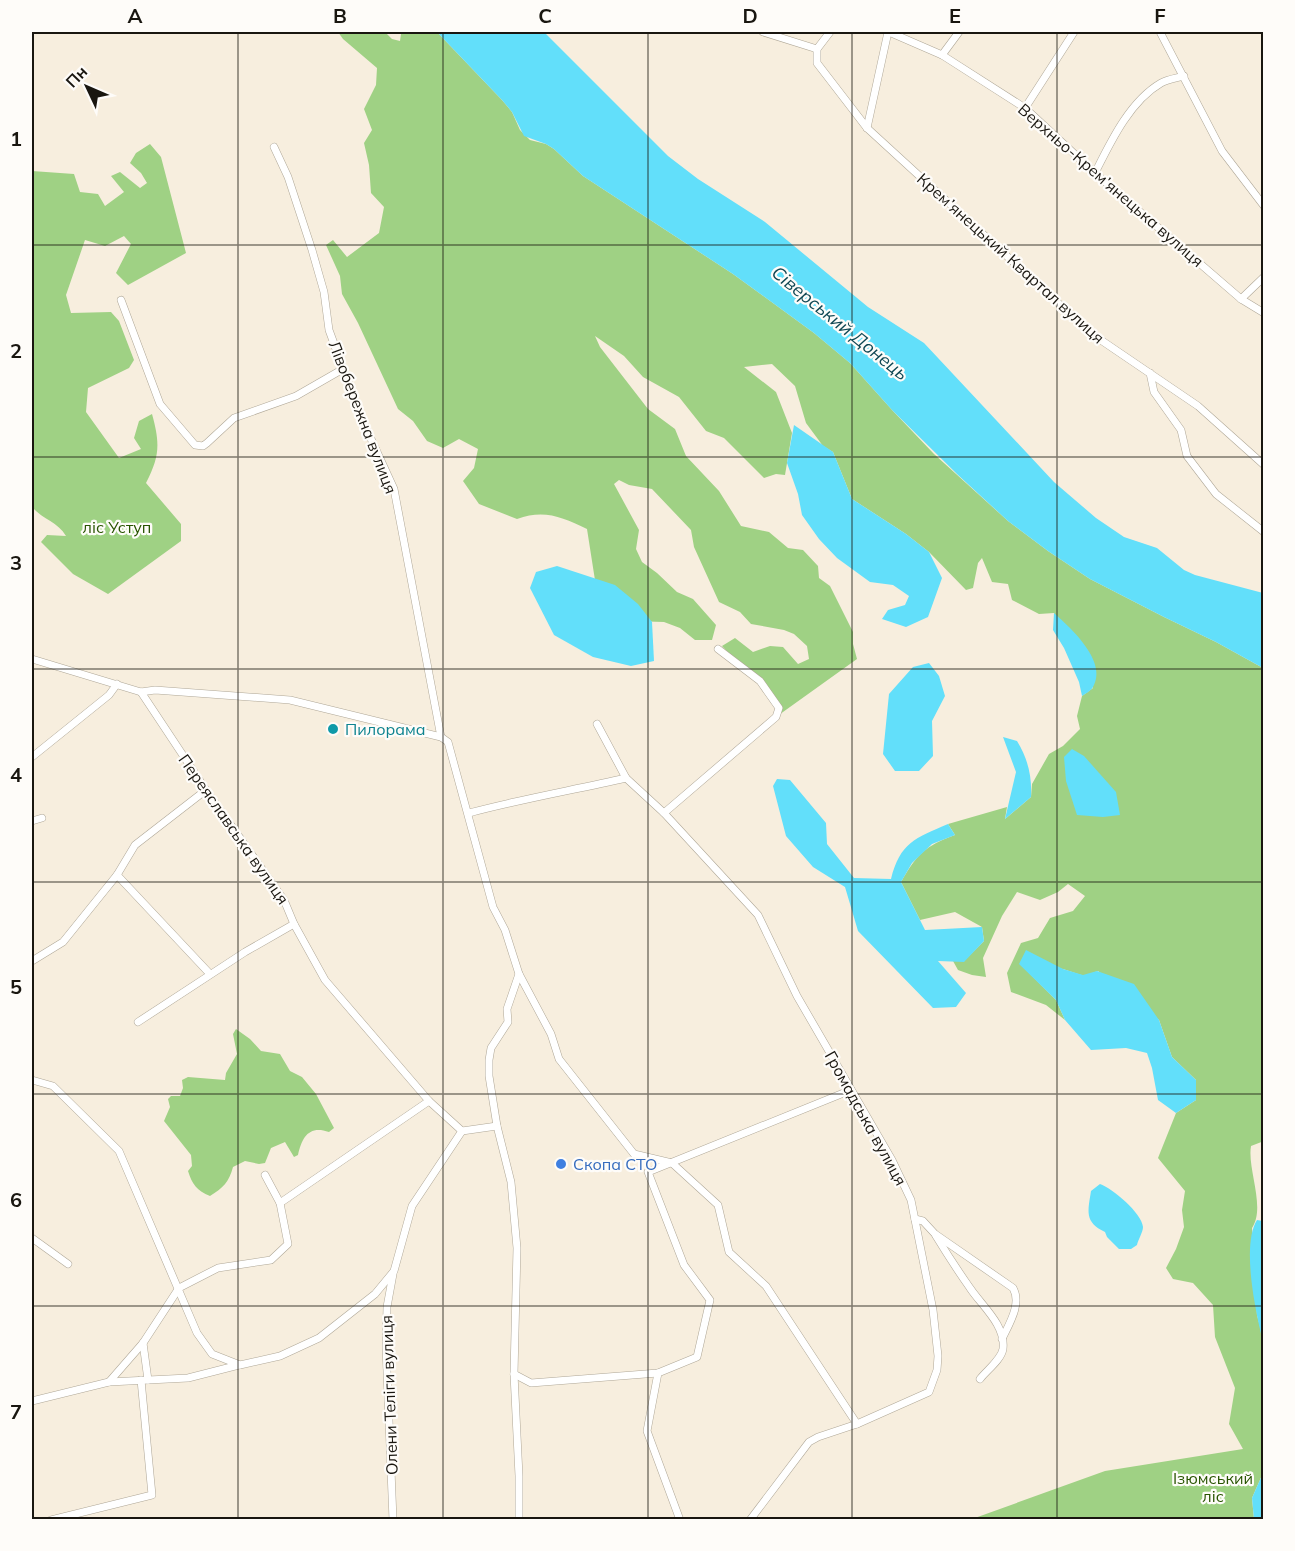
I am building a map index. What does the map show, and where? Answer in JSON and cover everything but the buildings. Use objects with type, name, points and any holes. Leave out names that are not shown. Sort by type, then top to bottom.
[{"type":"street","points":[[763,32],[817,49],[830,32]]},
{"type":"street","points":[[867,128],[889,32]]},
{"type":"street","name":"Верхньо-Крем’янецька вулиця","points":[[889,32],[942,55],[1025,108],[1241,299],[1263,313]]},
{"type":"street","points":[[942,55],[959,32]]},
{"type":"street","points":[[1025,108],[1074,32]]},
{"type":"street","points":[[1160,32],[1222,151],[1263,206]]},
{"type":"street","name":"Крем’янецький Квартал вулиця","points":[[817,49],[817,63],[867,128],[1092,334],[1198,406],[1263,463]]},
{"type":"street","points":[[1095,172],[1118,129],[1146,95],[1162,82],[1184,76]]},
{"type":"street","name":"Лівобережна вулиця","points":[[274,147],[288,177],[312,250],[324,292],[329,330],[361,417],[394,489],[441,737],[448,742],[494,907],[505,930],[519,974],[551,1034],[559,1059],[634,1154],[672,1163]]},
{"type":"street","points":[[1241,299],[1263,277]]},
{"type":"street","points":[[121,300],[160,404],[195,445],[203,446],[234,418],[296,396],[343,369]]},
{"type":"street","points":[[1150,373],[1154,392],[1181,430],[1188,456],[1216,494],[1263,532]]},
{"type":"street","points":[[664,813],[776,717],[779,708],[760,681],[718,649]]},
{"type":"street","points":[[32,659],[141,692],[155,690],[290,699],[441,737]]},
{"type":"street","points":[[32,757],[109,695],[117,684]]},
{"type":"street","name":"Переяславська вулиця","points":[[141,692],[206,790],[284,900],[294,924],[325,980],[429,1101],[462,1131]]},
{"type":"street","name":"Громадська вулиця","points":[[597,724],[626,778],[664,813],[758,915],[797,996],[892,1160],[911,1200],[933,1310],[938,1356],[937,1370],[929,1392],[857,1424],[818,1437],[809,1443],[750,1520]]},
{"type":"street","points":[[469,813],[519,799],[626,778]]},
{"type":"street","points":[[32,961],[63,942],[117,874],[135,845],[206,790]]},
{"type":"street","points":[[32,821],[42,818]]},
{"type":"street","points":[[117,874],[210,974]]},
{"type":"street","points":[[138,1022],[210,974],[294,924]]},
{"type":"street","points":[[519,974],[507,1009],[508,1022],[491,1048],[489,1060],[489,1076],[497,1126],[511,1182],[517,1248],[514,1374],[519,1520]]},
{"type":"street","points":[[32,1080],[53,1086],[119,1151],[197,1333],[212,1354],[240,1365]]},
{"type":"street","points":[[514,1374],[531,1383],[658,1373],[697,1358],[710,1300],[684,1265],[648,1172],[851,1090]]},
{"type":"street","points":[[280,1203],[429,1101]]},
{"type":"street","points":[[462,1131],[497,1126]]},
{"type":"street","name":"Олени Теліги вулиця","points":[[393,1520],[386,1346],[387,1307],[394,1271],[412,1206],[462,1131]]},
{"type":"street","points":[[672,1163],[718,1205],[729,1252],[766,1286],[857,1424]]},
{"type":"street","points":[[109,1382],[143,1343],[178,1288],[218,1268],[271,1260],[288,1244],[280,1203],[265,1175]]},
{"type":"street","points":[[915,1219],[923,1221],[935,1234],[996,1323],[1002,1339],[1001,1354],[980,1378]]},
{"type":"street","points":[[935,1234],[1013,1288],[1017,1295],[1016,1304],[1002,1339]]},
{"type":"street","points":[[32,1238],[68,1264]]},
{"type":"street","name":"Олени Теліги вулиця","points":[[32,1401],[109,1382],[188,1378],[280,1356],[319,1338],[375,1294],[394,1271]]},
{"type":"street","points":[[51,1520],[153,1495],[143,1343]]},
{"type":"street","points":[[658,1373],[648,1431],[680,1520]]},
{"type":"green space","name":"Ізюмський ліс","points":[[338,32],[385,32],[392,39],[400,41],[401,34],[398,32],[437,32],[502,100],[512,112],[520,130],[530,140],[546,144],[554,149],[583,176],[733,274],[814,333],[850,363],[934,454],[1008,521],[1090,579],[1263,668],[1264,1141],[1251,1146],[1250,1155],[1257,1199],[1256,1219],[1252,1228],[1257,1315],[1264,1342],[1263,1473],[1252,1498],[1254,1519],[972,1519],[1105,1471],[1243,1449],[1229,1424],[1235,1388],[1215,1337],[1213,1305],[1193,1283],[1173,1279],[1166,1268],[1184,1227],[1182,1210],[1185,1191],[1158,1158],[1176,1113],[1196,1100],[1196,1080],[1172,1057],[1159,1020],[1098,971],[1084,976],[1063,969],[1020,964],[1056,1000],[1065,1020],[1046,1005],[1011,992],[1007,973],[1021,943],[1038,938],[1050,918],[1073,911],[1085,896],[1068,884],[1058,892],[1040,900],[1017,892],[1002,916],[983,958],[986,977],[958,970],[953,961],[964,961],[984,941],[982,927],[955,912],[920,920],[901,882],[923,852],[936,843],[955,835],[948,824],[1007,807],[1005,819],[1031,797],[1032,784],[1049,754],[1063,746],[1080,729],[1077,716],[1082,696],[1093,688],[1054,613],[1039,614],[1012,600],[1008,584],[992,582],[982,558],[978,563],[973,588],[966,590],[929,552],[852,499],[833,452],[823,446],[806,423],[795,386],[772,364],[744,367],[776,392],[792,433],[785,475],[776,474],[764,478],[724,438],[706,431],[679,397],[643,377],[624,356],[595,336],[600,347],[648,409],[675,429],[686,456],[719,491],[741,526],[769,532],[788,548],[803,550],[818,566],[819,578],[830,586],[853,632],[857,659],[776,717],[779,708],[760,681],[741,667],[722,646],[735,638],[753,652],[770,646],[783,647],[798,664],[809,659],[807,646],[794,634],[784,630],[751,624],[740,612],[719,602],[694,547],[691,530],[652,489],[629,485],[619,480],[614,484],[639,530],[636,549],[642,562],[677,592],[693,599],[716,625],[712,640],[695,640],[680,628],[664,622],[631,621],[597,593],[587,529],[553,516],[536,515],[517,519],[479,504],[463,481],[474,468],[478,449],[459,439],[443,448],[427,441],[413,421],[398,409],[342,294],[340,276],[326,245],[333,240],[347,257],[379,233],[384,207],[371,193],[369,165],[364,143],[372,130],[364,109],[376,85],[377,68]]},
{"type":"green space","name":"ліс Уступ","points":[[150,144],[161,157],[186,253],[128,285],[116,273],[131,244],[124,236],[105,246],[85,240],[66,295],[71,313],[111,312],[119,321],[134,360],[129,368],[88,388],[86,412],[119,458],[141,449],[134,438],[139,421],[152,414],[157,449],[154,465],[146,483],[181,524],[181,541],[108,594],[73,574],[41,542],[47,535],[66,536],[59,527],[32,507],[32,171],[74,174],[80,192],[98,194],[105,206],[124,192],[111,176],[120,172],[140,188],[147,183],[141,173],[130,163],[136,153]]},
{"type":"green space","points":[[236,1029],[261,1051],[280,1054],[290,1071],[302,1077],[316,1094],[334,1128],[329,1132],[311,1131],[304,1138],[298,1155],[294,1157],[285,1142],[271,1148],[265,1163],[245,1161],[233,1167],[225,1184],[210,1196],[193,1183],[188,1171],[192,1166],[191,1155],[164,1121],[170,1107],[168,1099],[171,1096],[180,1096],[183,1088],[182,1080],[188,1077],[225,1080],[226,1073],[237,1054],[233,1034]]},
{"type":"water","name":"Сіверський Донець","points":[[437,32],[544,32],[668,156],[698,179],[765,222],[868,307],[924,343],[1054,482],[1096,518],[1124,537],[1157,548],[1184,570],[1195,575],[1263,593],[1263,668],[1090,579],[1008,521],[893,411],[850,363],[814,333],[733,274],[583,176],[554,149],[524,136],[512,112],[502,100]]},
{"type":"water","points":[[794,425],[833,452],[852,499],[929,552],[942,578],[928,617],[906,627],[882,619],[888,610],[905,605],[909,596],[893,585],[870,582],[837,558],[819,539],[802,515],[798,494],[787,463]]},
{"type":"water","points":[[557,566],[615,585],[638,604],[652,622],[654,661],[631,666],[593,657],[554,635],[530,588],[536,572]]},
{"type":"water","points":[[1054,613],[1086,647],[1096,667],[1093,687],[1082,696],[1079,682],[1053,630]]},
{"type":"water","points":[[929,663],[939,676],[945,696],[932,721],[933,756],[919,771],[895,771],[883,754],[889,694],[913,667]]},
{"type":"water","points":[[1003,737],[1017,741],[1021,748],[1030,775],[1031,789],[1031,797],[1005,819],[1016,772]]},
{"type":"water","points":[[1072,749],[1084,756],[1116,792],[1120,815],[1103,817],[1077,815],[1066,781],[1064,757]]},
{"type":"water","points":[[777,779],[790,780],[826,823],[827,844],[854,878],[891,879],[899,857],[910,843],[948,824],[955,835],[932,844],[912,863],[901,882],[925,930],[982,927],[984,941],[964,962],[938,961],[966,993],[956,1007],[933,1008],[858,931],[845,887],[813,867],[786,836],[773,786]]},
{"type":"water","points":[[1026,950],[1063,969],[1083,975],[1097,971],[1134,984],[1159,1020],[1172,1057],[1196,1080],[1196,1100],[1176,1113],[1158,1100],[1147,1053],[1126,1048],[1091,1050],[1065,1020],[1056,1000],[1019,964]]},
{"type":"water","points":[[1100,1184],[1112,1190],[1126,1202],[1141,1221],[1143,1227],[1141,1234],[1137,1245],[1131,1249],[1119,1249],[1091,1220],[1089,1210],[1091,1191]]},
{"type":"water","points":[[1257,1220],[1263,1221],[1263,1342],[1251,1280],[1250,1262],[1252,1231]]},
{"type":"water","points":[[1263,1473],[1263,1519],[1254,1519],[1252,1498]]},
{"type":"place","name":"Пилорама","points":[[333,729]]},
{"type":"place","name":"Скопа СТО","points":[[561,1164]]}]
